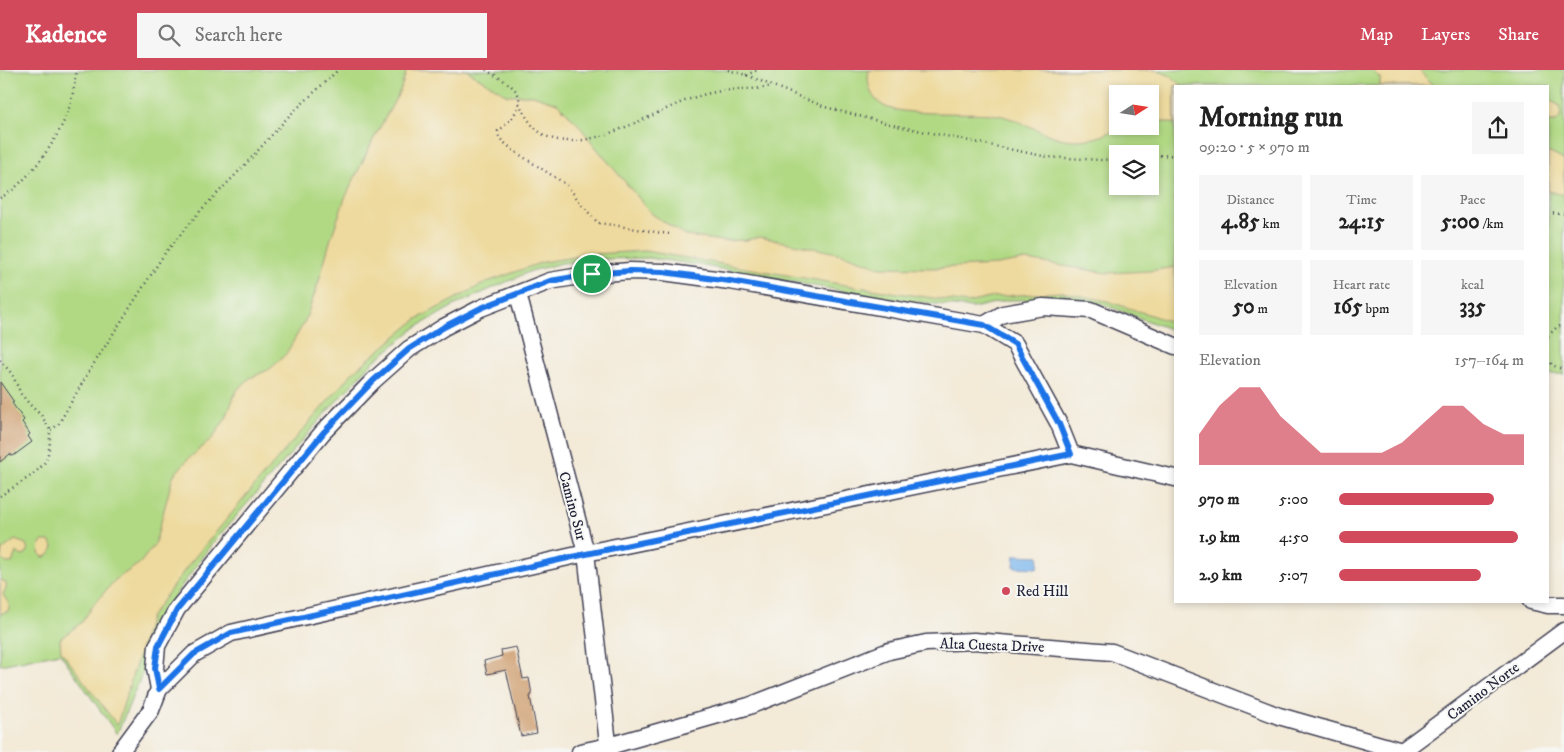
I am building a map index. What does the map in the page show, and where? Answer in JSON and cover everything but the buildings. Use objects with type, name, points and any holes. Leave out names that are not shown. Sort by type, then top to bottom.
[{"type":"street","points":[[159,689],[155,668],[158,646],[177,610],[324,432],[373,381],[409,349],[444,327],[481,308],[550,281],[592,274],[630,271],[663,272],[730,281],[984,325],[1015,344],[1059,424],[1071,454]]},
{"type":"street","name":"Camino Sur","points":[[518,294],[586,554],[609,749]]},
{"type":"street","points":[[984,325],[1003,314],[1043,307],[1091,310],[1174,346]]},
{"type":"street","points":[[120,752],[151,710],[159,689],[194,654],[231,633],[586,554],[1071,454],[1174,478]]},
{"type":"street","points":[[1540,603],[1564,605]]},
{"type":"street","name":"Camino Norte","points":[[1404,752],[1564,631]]},
{"type":"street","name":"Alta Cuesta Drive","points":[[580,752],[609,749],[748,706],[889,651],[926,643],[974,641],[1112,652],[1279,716],[1404,752]]},
{"type":"path","points":[[0,198],[22,180],[55,138],[68,113],[77,70]]},
{"type":"path","points":[[50,430],[58,425],[88,373],[165,253],[202,208],[290,116],[338,70]]},
{"type":"path","points":[[486,70],[516,91],[519,96],[519,103],[515,113],[506,125],[498,131],[499,138],[514,151],[567,185],[580,204],[598,223],[670,234]]},
{"type":"path","points":[[728,70],[746,75],[825,107],[897,126],[1048,157],[1109,160]]},
{"type":"path","points":[[746,75],[758,70]]},
{"type":"path","points":[[519,103],[527,118],[544,135],[559,140],[576,141],[595,138],[618,130],[697,96],[719,91],[772,86]]},
{"type":"path","points":[[1159,156],[1174,155]]},
{"type":"path","points":[[1549,213],[1564,214]]},
{"type":"path","points":[[1549,335],[1557,327],[1564,324]]},
{"type":"path","points":[[0,360],[12,374],[21,394],[32,408],[42,415],[50,430],[49,447],[45,461],[37,470],[0,496]]},
{"type":"path","points":[[1549,360],[1552,365],[1564,370]]},
{"type":"green space","points":[[0,70],[1564,70],[1564,374],[1549,374],[1549,85],[1174,85],[1174,331],[1105,305],[1081,299],[1008,300],[972,308],[875,297],[700,265],[649,258],[600,259],[562,263],[531,271],[455,305],[415,328],[373,362],[333,405],[211,545],[178,591],[153,636],[144,669],[117,734],[60,653],[0,665]]},
{"type":"sand","points":[[407,70],[466,70],[507,95],[533,95],[557,103],[577,123],[652,214],[686,236],[722,241],[746,240],[760,237],[842,254],[880,267],[934,268],[997,265],[1026,260],[1107,273],[1149,271],[1174,267],[1174,323],[1107,301],[1062,292],[994,297],[967,303],[857,287],[645,251],[593,254],[543,262],[487,282],[417,319],[353,372],[190,563],[151,616],[117,725],[61,651],[60,639],[82,622],[94,604],[115,580],[140,563],[155,544],[173,476],[188,459],[211,440],[226,418],[236,391],[250,378],[270,369],[286,354],[305,321],[345,198],[372,142],[400,91]]},
{"type":"sand","points":[[869,70],[1156,70],[1171,76],[1182,85],[1174,85],[1174,124],[1159,120],[1159,85],[1109,85],[1109,133],[1091,139],[1078,140],[1056,137],[1013,119],[991,114],[919,112],[892,109],[884,106],[876,99],[870,91],[868,81]]},
{"type":"sand","points":[[1372,70],[1419,70],[1432,85],[1380,85],[1380,78]]},
{"type":"sand","points":[[1549,100],[1559,105],[1561,116],[1556,122],[1549,122]]},
{"type":"sand","points":[[1549,152],[1564,160],[1564,195],[1549,191]]},
{"type":"sand","points":[[15,540],[26,544],[28,550],[22,556],[16,552],[12,563],[6,563],[1,558],[2,550]]},
{"type":"sand","points":[[49,541],[53,546],[50,554],[43,557],[39,553],[40,543]]},
{"type":"sand","points":[[0,580],[6,584],[3,594],[9,606],[8,611],[0,614]]},
{"type":"water","points":[[1015,555],[1039,556],[1038,568],[1014,567]]},
{"type":"place","name":"Red Hill","points":[[1006,591]]},
{"type":"route","points":[[630,271],[663,272],[730,281],[984,325],[1015,344],[1059,424],[1071,454],[586,554],[231,633],[194,654],[159,689],[155,668],[158,646],[177,610],[324,432],[373,381],[409,349],[444,327],[481,308],[550,281],[592,274],[630,271]]}]
